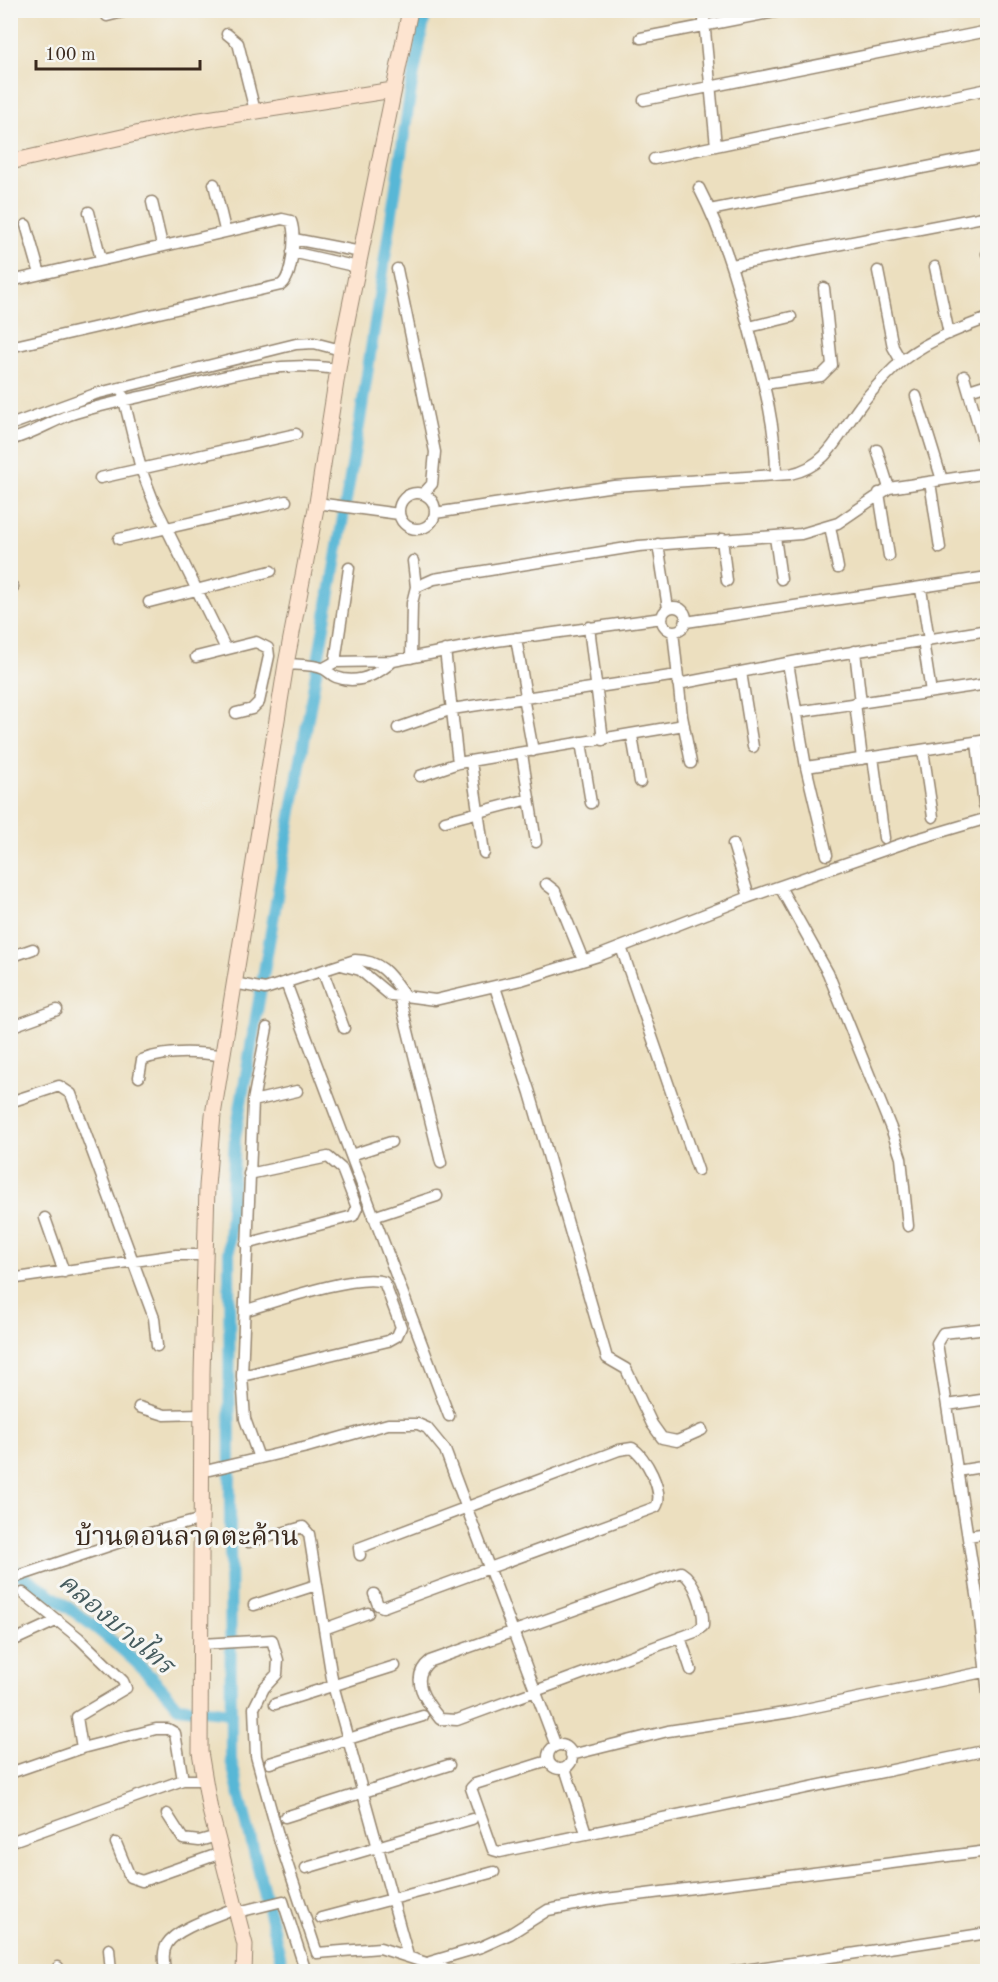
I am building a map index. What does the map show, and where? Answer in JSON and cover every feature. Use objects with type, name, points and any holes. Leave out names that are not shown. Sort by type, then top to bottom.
[{"type":"street","points":[[244,1971],[245,1945],[238,1910],[203,1780],[200,1752],[200,1699],[204,1644],[202,1519],[208,1471],[201,1414],[204,1255],[213,1115],[239,985],[286,664],[322,503],[340,350],[410,10]]},
{"type":"street","points":[[703,10],[716,146]]},
{"type":"street","points":[[641,38],[784,10]]},
{"type":"street","points":[[106,16],[126,11]]},
{"type":"street","points":[[644,100],[987,31]]},
{"type":"street","points":[[227,34],[238,43],[255,111]]},
{"type":"street","points":[[654,159],[987,89]]},
{"type":"street","points":[[10,162],[169,126],[393,90]]},
{"type":"street","points":[[710,210],[987,155]]},
{"type":"street","points":[[214,184],[225,230]]},
{"type":"street","points":[[699,188],[732,265],[749,327],[774,429],[776,474]]},
{"type":"street","points":[[152,202],[162,245]]},
{"type":"street","points":[[89,212],[101,259]]},
{"type":"street","points":[[732,265],[987,216]]},
{"type":"street","points":[[10,347],[281,285],[287,280],[294,239],[293,225],[287,218],[225,230],[11,281]]},
{"type":"street","points":[[26,225],[40,274]]},
{"type":"street","points":[[294,239],[359,260]]},
{"type":"street","points":[[292,252],[359,260]]},
{"type":"street","points":[[935,267],[949,334]]},
{"type":"street","points":[[398,269],[435,452],[432,484],[423,494]]},
{"type":"street","points":[[878,271],[893,348],[901,361]]},
{"type":"street","points":[[764,384],[821,376],[828,372],[832,365],[824,288]]},
{"type":"street","points":[[749,327],[791,316]]},
{"type":"street","points":[[435,513],[614,486],[806,470],[828,454],[859,407],[901,361],[949,334],[987,318]]},
{"type":"street","points":[[10,425],[69,402],[121,387],[273,350],[314,343],[340,350]]},
{"type":"street","points":[[273,350],[277,365]]},
{"type":"street","points":[[10,440],[35,433],[68,416],[277,365],[311,365],[337,369]]},
{"type":"street","points":[[964,376],[986,444],[987,458]]},
{"type":"street","points":[[969,390],[987,384]]},
{"type":"street","points":[[121,387],[141,469],[166,528],[226,649]]},
{"type":"street","points":[[916,396],[942,480]]},
{"type":"street","points":[[100,478],[296,434]]},
{"type":"street","points":[[877,450],[884,491],[889,556]]},
{"type":"street","points":[[416,587],[434,579],[657,544],[801,534],[830,526],[884,491],[987,473]]},
{"type":"street","points":[[930,482],[940,548]]},
{"type":"street","points":[[322,503],[399,514],[407,526],[421,529],[433,520],[435,513],[432,501],[423,494],[416,493],[403,500],[399,514]]},
{"type":"street","points":[[119,539],[286,501]]},
{"type":"street","points":[[830,526],[838,568]]},
{"type":"street","points":[[775,537],[781,579]]},
{"type":"street","points":[[722,540],[727,581]]},
{"type":"street","points":[[657,544],[666,628],[674,631],[680,630],[686,622],[921,589],[987,576]]},
{"type":"street","points":[[411,658],[412,603],[416,587],[413,561]]},
{"type":"street","points":[[335,662],[349,568]]},
{"type":"street","points":[[149,602],[271,571]]},
{"type":"street","points":[[921,589],[931,692]]},
{"type":"street","points":[[322,668],[335,662],[393,661],[445,650],[589,627],[665,613],[676,606],[683,610],[686,622]]},
{"type":"street","points":[[589,627],[603,740]]},
{"type":"street","points":[[398,728],[452,709],[525,696],[596,686],[741,672],[987,630]]},
{"type":"street","points":[[674,631],[678,679],[691,763]]},
{"type":"street","points":[[516,638],[533,751]]},
{"type":"street","points":[[196,657],[256,642],[268,648],[269,656],[259,702],[252,709],[236,713]]},
{"type":"street","points":[[445,650],[458,763]]},
{"type":"street","points":[[855,651],[858,703],[884,838]]},
{"type":"street","points":[[286,664],[322,668],[335,677],[369,678],[381,672],[393,661]]},
{"type":"street","points":[[788,663],[806,767],[827,855]]},
{"type":"street","points":[[741,672],[753,747]]},
{"type":"street","points":[[797,712],[987,684]]},
{"type":"street","points":[[420,776],[458,763],[684,725]]},
{"type":"street","points":[[632,735],[640,782]]},
{"type":"street","points":[[806,767],[982,741],[984,805]]},
{"type":"street","points":[[581,742],[591,803]]},
{"type":"street","points":[[923,750],[933,817]]},
{"type":"street","points":[[522,754],[536,842]]},
{"type":"street","points":[[471,762],[484,853]]},
{"type":"street","points":[[444,821],[478,810],[529,799]]},
{"type":"street","points":[[341,965],[360,970],[390,995],[435,1000],[495,987],[621,947],[749,897],[910,841],[987,818]]},
{"type":"street","points":[[733,844],[749,897]]},
{"type":"street","points":[[546,884],[555,891],[583,960]]},
{"type":"street","points":[[780,887],[828,973],[892,1131],[901,1158],[909,1226]]},
{"type":"street","points":[[621,947],[698,1170]]},
{"type":"street","points":[[10,957],[33,949]]},
{"type":"street","points":[[239,985],[266,988],[323,972],[355,960],[378,964],[390,974],[402,996],[441,1164]]},
{"type":"street","points":[[323,972],[344,1028]]},
{"type":"street","points":[[286,983],[449,1416]]},
{"type":"street","points":[[495,987],[530,1093],[604,1350],[614,1364],[626,1369],[652,1424],[662,1438],[677,1441],[702,1430]]},
{"type":"street","points":[[10,1027],[57,1010]]},
{"type":"street","points":[[259,1458],[245,1419],[242,1376],[247,1310],[246,1244],[253,1101],[267,1028]]},
{"type":"street","points":[[139,1077],[142,1060],[152,1056],[200,1052],[224,1056]]},
{"type":"street","points":[[10,1102],[59,1086],[68,1090],[135,1263],[156,1326],[157,1346]]},
{"type":"street","points":[[253,1101],[297,1091]]},
{"type":"street","points":[[351,1155],[391,1142]]},
{"type":"street","points":[[246,1244],[353,1216],[357,1208],[342,1169],[328,1157],[249,1174]]},
{"type":"street","points":[[374,1217],[437,1196]]},
{"type":"street","points":[[45,1218],[63,1272]]},
{"type":"street","points":[[10,1279],[135,1263],[176,1255],[204,1255]]},
{"type":"street","points":[[242,1376],[388,1341],[397,1336],[401,1328],[384,1282],[374,1279],[331,1287],[247,1310]]},
{"type":"street","points":[[987,1328],[950,1331],[939,1336],[937,1343],[968,1536],[983,1600],[987,1694]]},
{"type":"street","points":[[947,1405],[987,1399]]},
{"type":"street","points":[[140,1407],[165,1415],[201,1414]]},
{"type":"street","points":[[208,1471],[388,1424],[405,1423],[428,1428],[445,1450],[556,1746]]},
{"type":"street","points":[[360,1555],[359,1548],[466,1505],[619,1450],[632,1448],[646,1460],[659,1495],[656,1507],[383,1607],[378,1605],[374,1594]]},
{"type":"street","points":[[957,1471],[987,1466]]},
{"type":"street","points":[[10,1579],[132,1538],[202,1519]]},
{"type":"street","points":[[249,1542],[303,1527],[309,1534],[333,1685],[408,1956]]},
{"type":"street","points":[[968,1536],[987,1533]]},
{"type":"street","points":[[681,1572],[687,1576],[694,1588],[703,1621],[703,1626],[695,1632],[448,1722],[440,1719],[420,1688],[418,1677],[420,1668],[430,1661],[514,1631],[670,1573],[681,1572]]},
{"type":"street","points":[[254,1605],[316,1585]]},
{"type":"street","points":[[23,1593],[58,1620],[108,1665],[126,1688],[77,1718],[82,1748]]},
{"type":"street","points":[[324,1629],[368,1613]]},
{"type":"street","points":[[10,1642],[58,1620]]},
{"type":"street","points":[[680,1637],[691,1670]]},
{"type":"street","points":[[204,1644],[272,1640],[278,1660],[277,1674],[264,1688],[254,1708],[256,1756],[280,1842],[317,1953],[380,1948],[454,1971]]},
{"type":"street","points":[[275,1704],[395,1666]]},
{"type":"street","points":[[571,1755],[668,1731],[791,1712],[987,1671]]},
{"type":"street","points":[[270,1763],[423,1716]]},
{"type":"street","points":[[10,1773],[82,1748],[156,1729],[168,1729],[176,1733],[183,1780]]},
{"type":"street","points":[[556,1746],[566,1747],[571,1755],[570,1762],[565,1768]]},
{"type":"street","points":[[556,1746],[548,1754],[548,1761],[553,1767],[565,1768]]},
{"type":"street","points":[[548,1761],[475,1784],[471,1788],[493,1850],[500,1852],[987,1750]]},
{"type":"street","points":[[285,1817],[448,1765]]},
{"type":"street","points":[[565,1768],[586,1833]]},
{"type":"street","points":[[10,1842],[183,1780],[203,1780]]},
{"type":"street","points":[[167,1814],[183,1839],[199,1841],[217,1836]]},
{"type":"street","points":[[306,1868],[472,1819]]},
{"type":"street","points":[[116,1843],[130,1877],[142,1881],[221,1853]]},
{"type":"street","points":[[430,1962],[481,1947],[510,1934],[548,1910],[606,1899],[987,1851]]},
{"type":"street","points":[[321,1918],[494,1872]]},
{"type":"street","points":[[165,1971],[164,1951],[176,1934],[238,1910],[277,1901],[285,1903],[306,1971]]},
{"type":"street","points":[[732,1971],[987,1933]]},
{"type":"street","points":[[109,1949],[111,1971]]},
{"type":"waterway","points":[[284,1972],[231,1760],[229,1243],[235,1138],[360,420],[411,89],[426,10]]},
{"type":"waterway","name":"คลองบางไทร","points":[[10,1567],[78,1614],[121,1648],[178,1707],[231,1713]]},
{"type":"district","name":"บ้านดอนลาดตะค้าน","points":[[187,1536]]}]
